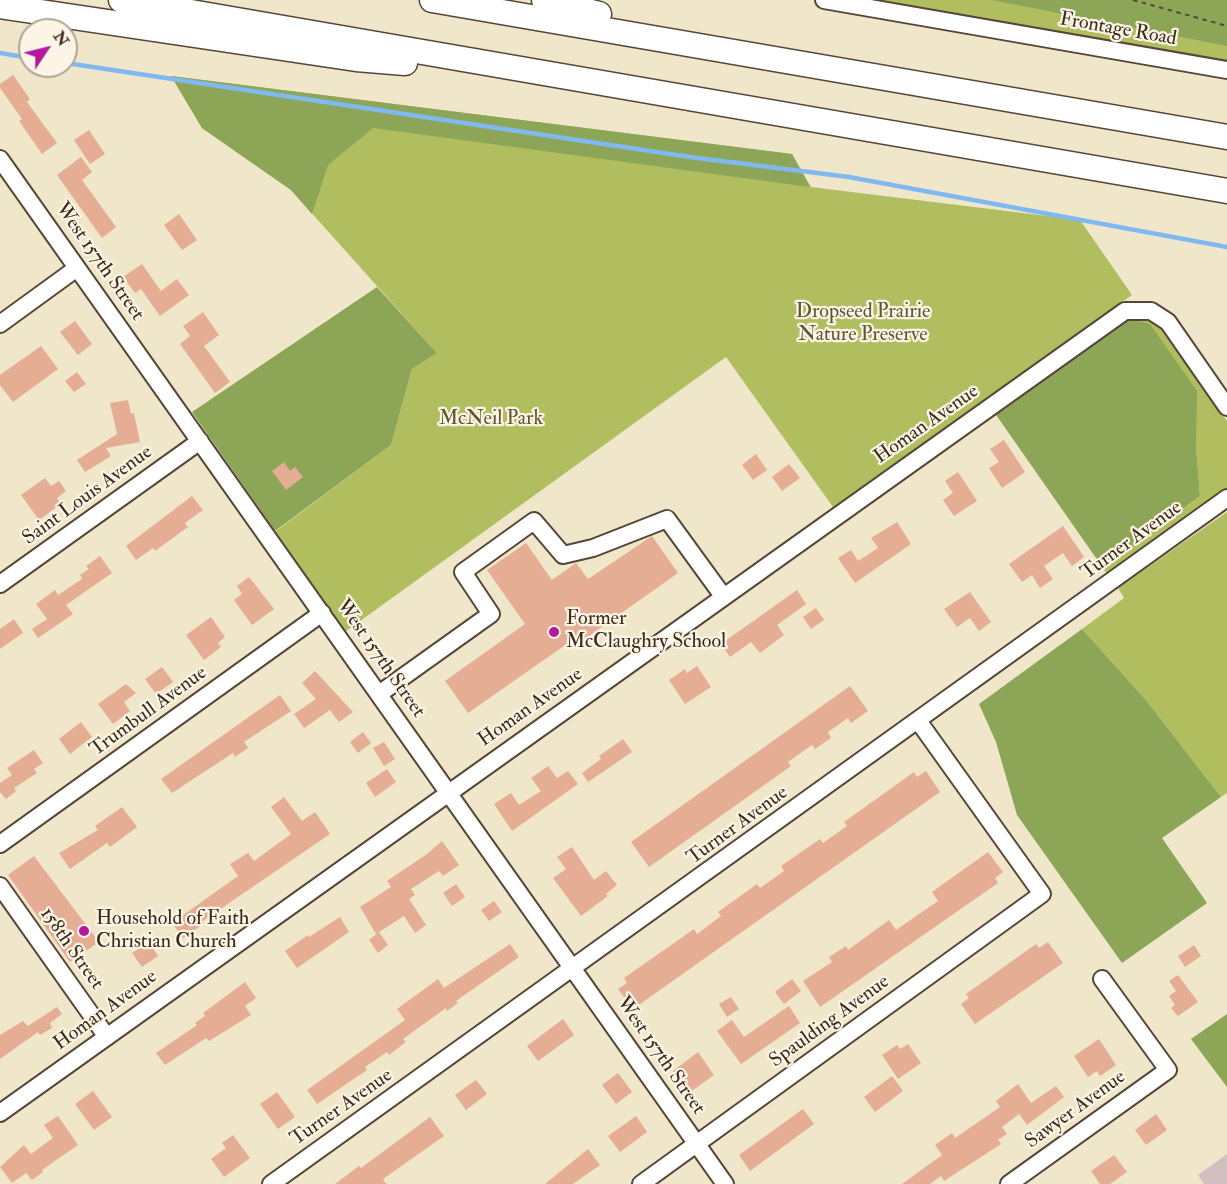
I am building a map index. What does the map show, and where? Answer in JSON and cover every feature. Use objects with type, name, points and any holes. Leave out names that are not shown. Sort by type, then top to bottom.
[{"type":"highway","points":[[121,0],[1227,192]]},
{"type":"highway","points":[[432,0],[687,42],[1227,137]]},
{"type":"highway","points":[[544,0],[582,9],[687,42]]},
{"type":"highway","points":[[0,6],[356,59],[563,76]]},
{"type":"street","name":"Frontage Road","points":[[824,0],[1227,70]]},
{"type":"street","name":"West 157th Street","points":[[0,159],[725,1184]]},
{"type":"street","points":[[0,324],[77,268]]},
{"type":"street","name":"Homan Avenue","points":[[0,1113],[1125,311],[1151,311],[1168,322],[1227,406]]},
{"type":"street","name":"Saint Louis Avenue","points":[[0,584],[200,441]]},
{"type":"street","name":"Turner Avenue","points":[[271,1184],[919,722],[1227,498]]},
{"type":"street","points":[[379,694],[491,614],[464,572],[534,521],[563,555],[593,548],[667,519],[723,597]]},
{"type":"street","name":"Trumbull Avenue","points":[[0,844],[322,613]]},
{"type":"street","name":"Spaulding Avenue","points":[[641,1184],[1042,894],[919,722]]},
{"type":"street","name":"158th Street","points":[[0,886],[107,1037]]},
{"type":"street","name":"Sawyer Avenue","points":[[1009,1184],[1168,1070],[1102,979]]},
{"type":"path","points":[[1133,0],[1227,26]]},
{"type":"shaded area","points":[[1227,1154],[1227,1184],[1204,1184],[1198,1175]]},
{"type":"green space","points":[[865,0],[1227,0],[1227,63]]},
{"type":"green space","points":[[992,0],[1227,0],[1227,46]]},
{"type":"green space","name":"Dropseed Prairie Nature Preserve","points":[[171,76],[792,154],[811,187],[1080,220],[1132,295],[833,507],[726,357],[338,637],[268,537],[391,445],[412,369],[437,353],[291,190],[202,128]]},
{"type":"green space","points":[[171,76],[792,154],[810,187],[373,128],[328,165],[312,214],[291,190],[202,128]]},
{"type":"green space","points":[[377,287],[437,353],[412,369],[391,445],[275,531],[192,412]]},
{"type":"green space","points":[[1140,315],[1158,325],[1227,421],[1227,490],[1109,577],[1103,568],[1200,496],[1196,445],[1125,318]]},
{"type":"green space","points":[[1125,318],[1150,324],[1197,391],[1196,445],[1200,496],[1103,568],[994,412]]},
{"type":"green space","points":[[1227,512],[1227,793],[1221,797],[1146,700],[1082,629],[1124,598],[1118,588]]},
{"type":"green space","points":[[1082,629],[1146,700],[1221,797],[1162,838],[1207,903],[1122,963],[1017,815],[996,742],[979,704]]},
{"type":"green space","points":[[1227,1014],[1227,1087],[1191,1039]]},
{"type":"building","points":[[13,75],[30,99],[27,102],[57,143],[42,154],[19,121],[22,119],[0,88],[0,84]]},
{"type":"building","points":[[89,130],[105,154],[90,164],[74,140]]},
{"type":"building","points":[[81,157],[92,172],[82,180],[116,227],[102,238],[57,175]]},
{"type":"building","points":[[179,214],[197,240],[182,250],[164,225]]},
{"type":"building","points":[[142,264],[161,291],[177,279],[189,295],[160,316],[141,289],[135,293],[123,277]]},
{"type":"building","points":[[203,312],[219,335],[204,346],[230,382],[215,393],[180,344],[190,336],[183,326]]},
{"type":"building","points":[[75,321],[92,344],[78,355],[60,332]]},
{"type":"building","points":[[41,346],[58,369],[13,402],[0,385],[0,375]]},
{"type":"building","points":[[77,372],[86,384],[74,392],[65,381]]},
{"type":"building","points":[[128,400],[131,414],[134,413],[140,442],[106,448],[111,456],[85,472],[77,460],[117,434],[110,403]]},
{"type":"building","points":[[1004,440],[1025,472],[1002,488],[989,468],[999,462],[990,449]]},
{"type":"building","points":[[756,454],[767,470],[753,480],[742,465]]},
{"type":"building","points":[[284,462],[290,471],[295,467],[303,477],[286,490],[272,471]]},
{"type":"building","points":[[789,464],[800,478],[782,491],[772,477]]},
{"type":"building","points":[[958,472],[977,501],[954,516],[943,500],[953,493],[945,481]]},
{"type":"building","points":[[45,478],[51,486],[59,481],[66,491],[57,498],[61,504],[39,520],[21,495]]},
{"type":"building","points":[[192,496],[203,510],[185,523],[188,527],[155,551],[153,548],[136,560],[126,546]]},
{"type":"building","points":[[897,522],[911,544],[855,583],[838,558],[851,550],[858,561],[878,548],[871,538]]},
{"type":"building","points":[[1063,526],[1084,557],[1072,566],[1063,553],[1044,566],[1053,579],[1040,588],[1032,575],[1022,582],[1009,564]]},
{"type":"building","name":"Former McClaughry School","points":[[652,536],[678,573],[575,646],[571,641],[468,713],[445,681],[525,624],[487,570],[526,543],[552,580],[576,563],[588,579]]},
{"type":"building","points":[[100,556],[112,573],[66,605],[73,614],[38,638],[32,629],[47,619],[36,604],[55,590],[58,595],[82,579],[80,575],[89,569],[86,566]]},
{"type":"building","points":[[249,577],[274,609],[252,625],[234,600],[242,594],[237,586]]},
{"type":"building","points":[[797,590],[806,604],[777,625],[784,635],[760,653],[751,642],[730,657],[721,644]]},
{"type":"building","points":[[970,592],[991,622],[979,631],[970,618],[957,627],[944,609]]},
{"type":"building","points":[[816,608],[824,620],[811,629],[803,617]]},
{"type":"building","points":[[211,617],[225,637],[218,643],[221,647],[204,660],[186,635]]},
{"type":"building","points":[[14,619],[23,633],[0,649],[0,629]]},
{"type":"building","points":[[697,666],[711,687],[685,704],[669,680],[685,669],[687,673]]},
{"type":"building","points":[[162,667],[173,682],[156,694],[145,679]]},
{"type":"building","points":[[315,671],[353,712],[339,722],[330,710],[304,728],[294,714],[316,699],[302,683]]},
{"type":"building","points":[[126,684],[136,693],[124,702],[130,711],[113,724],[98,704]]},
{"type":"building","points":[[850,686],[868,711],[851,723],[848,718],[828,732],[831,738],[815,749],[812,745],[788,762],[791,766],[649,867],[631,842]]},
{"type":"building","points":[[280,695],[291,711],[244,742],[248,748],[235,757],[233,753],[172,793],[161,779]]},
{"type":"building","points":[[81,722],[92,737],[70,754],[59,739]]},
{"type":"building","points":[[363,732],[371,743],[358,753],[350,742]]},
{"type":"building","points":[[623,739],[632,752],[588,782],[582,773],[601,759],[599,756]]},
{"type":"building","points":[[384,742],[395,759],[384,766],[373,748]]},
{"type":"building","points":[[34,750],[43,763],[34,769],[37,773],[14,788],[16,791],[6,799],[0,792],[0,783],[12,775],[7,768]]},
{"type":"building","points":[[548,766],[557,778],[568,771],[578,784],[512,831],[494,804],[511,793],[519,805],[541,791],[531,778]]},
{"type":"building","points":[[387,769],[396,782],[375,797],[366,783]]},
{"type":"building","points":[[926,771],[940,792],[633,1009],[618,989],[627,983],[624,978],[694,929],[697,934],[721,916],[718,912],[757,884],[760,888],[784,871],[781,866],[820,839],[823,843],[847,826],[844,822],[914,772],[917,777]]},
{"type":"building","points":[[284,797],[302,821],[315,812],[330,834],[200,923],[202,925],[183,938],[172,923],[238,876],[230,864],[248,853],[254,861],[291,834],[271,807]]},
{"type":"building","points":[[122,807],[137,827],[110,847],[107,843],[70,869],[59,853],[98,830],[95,826]]},
{"type":"building","points":[[442,841],[459,865],[443,876],[439,871],[411,889],[415,895],[409,899],[426,925],[415,933],[404,916],[376,934],[360,907],[391,887],[387,881]]},
{"type":"building","points":[[572,847],[594,880],[606,871],[617,885],[606,894],[608,896],[581,916],[553,878],[566,869],[557,857]]},
{"type":"building","points":[[988,852],[1003,872],[995,878],[998,883],[820,1007],[803,981],[832,962],[829,957],[846,946],[848,950],[889,920],[896,930],[938,901],[932,892]]},
{"type":"building","points":[[34,856],[99,942],[70,962],[8,875]]},
{"type":"building","points":[[456,884],[465,897],[452,906],[443,893]]},
{"type":"building","points":[[494,901],[502,912],[489,921],[481,910]]},
{"type":"building","points":[[340,917],[349,932],[297,968],[285,951]]},
{"type":"building","points":[[379,932],[388,945],[378,953],[369,940]]},
{"type":"building","points":[[149,942],[158,956],[142,967],[132,953]]},
{"type":"building","points":[[1048,942],[1063,963],[975,1024],[961,1004],[969,998],[966,994],[1036,944],[1039,948]]},
{"type":"building","points":[[510,944],[519,957],[456,1001],[458,1003],[447,1011],[446,1008],[403,1039],[406,1042],[389,1055],[387,1052],[365,1067],[367,1070],[317,1104],[307,1090],[405,1020],[397,1009],[438,979],[444,988]]},
{"type":"building","points":[[1194,945],[1201,956],[1185,967],[1178,956]]},
{"type":"building","points":[[1178,975],[1198,1002],[1178,1016],[1171,1008],[1175,1005],[1169,996],[1176,991],[1169,981]]},
{"type":"building","points":[[792,979],[801,991],[784,1004],[775,992]]},
{"type":"building","points":[[245,982],[256,998],[245,1006],[251,1015],[209,1041],[206,1038],[165,1065],[156,1053],[197,1025],[195,1023],[205,1016],[203,1013]]},
{"type":"building","points":[[731,997],[739,1009],[727,1017],[719,1004]]},
{"type":"building","points":[[789,1006],[800,1023],[741,1064],[717,1031],[732,1020],[744,1037]]},
{"type":"building","points":[[57,1007],[62,1014],[50,1023],[52,1028],[40,1035],[38,1032],[0,1059],[0,1035],[23,1021],[28,1026]]},
{"type":"building","points":[[563,1019],[574,1035],[538,1061],[527,1046]]},
{"type":"building","points":[[1099,1039],[1116,1065],[1100,1076],[1097,1071],[1088,1077],[1074,1056]]},
{"type":"building","points":[[908,1044],[921,1063],[898,1079],[882,1055],[897,1045],[900,1049]]},
{"type":"building","points":[[698,1052],[714,1075],[689,1093],[673,1071]]},
{"type":"building","points":[[618,1073],[632,1092],[616,1104],[602,1085]]},
{"type":"building","points":[[892,1076],[903,1091],[875,1112],[864,1097]]},
{"type":"building","points":[[476,1080],[487,1094],[466,1110],[455,1095]]},
{"type":"building","points":[[1018,1084],[1031,1103],[1056,1086],[1064,1097],[1027,1125],[1019,1114],[1002,1127],[1007,1134],[998,1140],[1001,1144],[944,1181],[941,1176],[930,1184],[902,1184],[942,1155],[935,1145],[952,1133],[955,1138],[1000,1107],[996,1101]]},
{"type":"building","points":[[93,1091],[112,1117],[94,1130],[75,1104]]},
{"type":"building","points":[[277,1092],[295,1117],[278,1129],[260,1104]]},
{"type":"building","points":[[803,1109],[814,1124],[750,1171],[739,1155]]},
{"type":"building","points":[[1156,1114],[1167,1130],[1146,1145],[1135,1130]]},
{"type":"building","points":[[58,1116],[78,1145],[42,1170],[43,1172],[32,1180],[26,1173],[12,1183],[0,1167],[24,1145],[31,1154],[53,1138],[44,1125]]},
{"type":"building","points":[[636,1116],[647,1132],[620,1152],[608,1136]]},
{"type":"building","points":[[430,1117],[444,1136],[383,1179],[386,1184],[335,1184],[359,1166],[361,1168]]},
{"type":"building","points":[[233,1135],[250,1158],[224,1177],[211,1159],[226,1148],[222,1143]]},
{"type":"building","points":[[588,1149],[600,1165],[573,1184],[545,1184]]},
{"type":"building","points":[[1114,1155],[1127,1172],[1110,1184],[1100,1184],[1091,1171]]},
{"type":"waterway","points":[[0,53],[18,56]]},
{"type":"waterway","points":[[78,65],[690,157],[849,177],[1227,247]]},
{"type":"place","name":"Former McClaughry School","points":[[554,632]]},
{"type":"place","name":"Household of Faith Christian Church","points":[[84,931]]},
{"type":"park label","name":"McNeil Park","points":[[491,420]]}]
